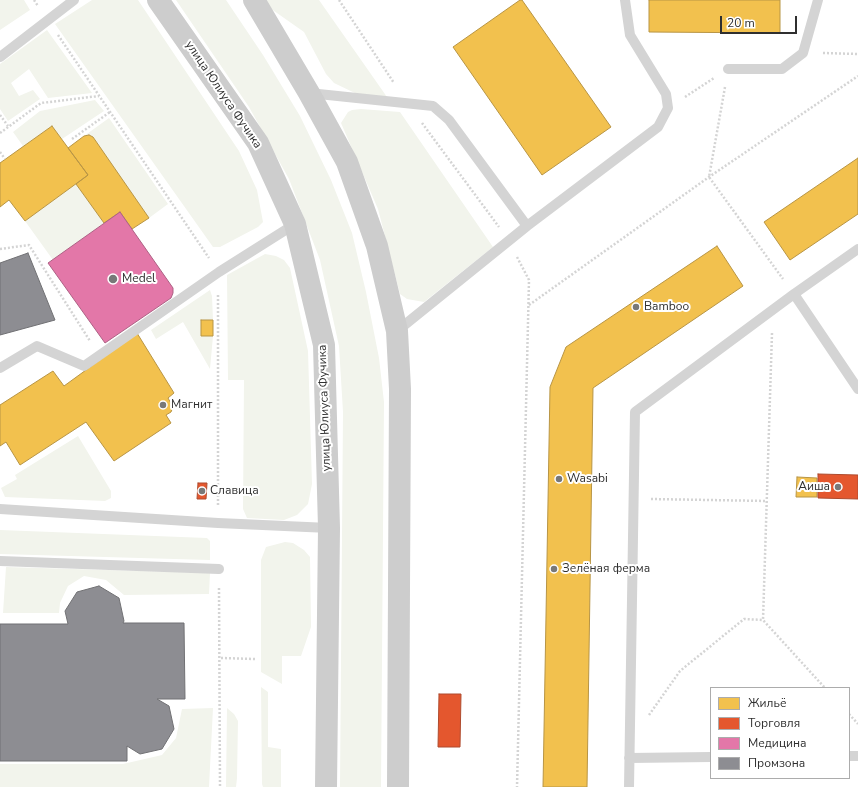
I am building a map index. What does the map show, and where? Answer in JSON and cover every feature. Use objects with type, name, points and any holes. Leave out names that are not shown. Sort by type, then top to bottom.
[{"type":"main road","name":"улица Юлиуса Фучика","points":[[158,0],[258,143],[295,224],[324,346],[329,528],[326,787]]},
{"type":"main road","points":[[254,0],[310,93],[347,162],[376,246],[397,331],[400,389],[398,787]]},
{"type":"lane","points":[[0,57],[74,0]]},
{"type":"lane","points":[[397,331],[526,226],[658,127],[668,108],[666,94],[630,35],[625,0]]},
{"type":"lane","points":[[728,69],[782,69],[803,53],[818,0]]},
{"type":"lane","points":[[310,93],[433,106],[449,120],[526,226]]},
{"type":"lane","points":[[0,368],[37,346],[84,366],[218,272],[295,224]]},
{"type":"lane","points":[[629,787],[634,412],[773,309],[858,250]]},
{"type":"lane","points":[[794,294],[858,389]]},
{"type":"lane","points":[[0,509],[218,523],[329,528]]},
{"type":"lane","points":[[0,561],[219,569]]},
{"type":"lane","points":[[629,758],[710,757]]},
{"type":"path","points":[[34,0],[218,272],[218,523]]},
{"type":"path","points":[[803,53],[858,54]]},
{"type":"path","points":[[668,108],[728,69]]},
{"type":"path","points":[[728,69],[709,176],[794,294]]},
{"type":"path","points":[[529,305],[709,176],[858,76]]},
{"type":"path","points":[[0,132],[41,104],[99,96]]},
{"type":"path","points":[[72,139],[110,112]]},
{"type":"path","points":[[0,115],[8,126]]},
{"type":"path","points":[[0,152],[5,159]]},
{"type":"path","points":[[509,241],[529,280],[518,787]]},
{"type":"path","points":[[0,249],[29,245],[99,355]]},
{"type":"path","points":[[773,309],[763,620],[824,687]]},
{"type":"path","points":[[633,498],[767,501]]},
{"type":"path","points":[[219,569],[221,658],[220,787]]},
{"type":"path","points":[[629,744],[680,671],[744,619],[763,620]]},
{"type":"path","points":[[221,658],[255,659]]},
{"type":"path","points":[[850,715],[858,724]]},
{"type":"shaded area","points":[[0,0],[24,0],[30,10],[0,30]]},
{"type":"shaded area","points":[[92,0],[138,0],[239,151],[257,190],[263,222],[258,227],[220,247],[213,247],[55,24]]},
{"type":"shaded area","points":[[176,0],[226,0],[263,55],[300,116],[331,180],[352,233],[366,292],[379,358],[384,402],[381,787],[340,787],[343,412],[339,346],[320,260],[289,179],[249,107]]},
{"type":"shaded area","points":[[263,0],[319,0],[387,97],[357,94],[334,83],[326,74],[304,32],[267,6]]},
{"type":"shaded area","points":[[47,30],[92,93],[48,98],[29,69],[11,83],[19,96],[33,90],[40,99],[8,121],[0,109],[0,64]]},
{"type":"shaded area","points":[[95,100],[104,111],[62,139],[52,126],[23,146],[13,132],[40,111]]},
{"type":"shaded area","points":[[361,109],[400,112],[493,247],[424,302],[407,299],[400,294],[378,209],[341,123],[348,112]]},
{"type":"shaded area","points":[[109,118],[168,204],[149,218],[93,137],[89,135],[84,136]]},
{"type":"shaded area","points":[[76,184],[104,223],[53,260],[25,221]]},
{"type":"shaded area","points":[[265,254],[276,256],[284,260],[290,268],[308,351],[312,484],[308,504],[297,515],[284,520],[247,518],[243,509],[244,380],[228,380],[227,275]]},
{"type":"shaded area","points":[[210,290],[212,296],[213,320],[201,320],[201,336],[213,336],[210,369],[183,322],[156,339],[151,330]]},
{"type":"shaded area","points":[[78,436],[111,491],[111,498],[105,501],[5,497],[1,488],[17,479],[15,475]]},
{"type":"shaded area","points":[[0,530],[207,538],[210,541],[210,560],[0,554]]},
{"type":"shaded area","points":[[285,542],[293,543],[304,550],[310,557],[311,627],[301,656],[282,656],[282,684],[261,672],[261,560],[266,547]]},
{"type":"shaded area","points":[[6,567],[210,573],[209,594],[124,595],[106,580],[84,576],[68,586],[60,603],[59,613],[3,613]]},
{"type":"shaded area","points":[[261,687],[268,692],[268,747],[281,749],[281,787],[263,787],[262,784]]},
{"type":"shaded area","points":[[213,708],[209,787],[0,787],[0,764],[123,764],[162,755],[176,738],[182,709]]},
{"type":"shaded area","points":[[227,708],[234,714],[238,721],[236,787],[226,787]]},
{"type":"building: Жильё","points":[[522,0],[611,127],[542,175],[453,47]]},
{"type":"building: Жильё","points":[[649,0],[780,0],[780,33],[649,32]]},
{"type":"building: Жильё","points":[[52,126],[88,175],[25,221],[9,200],[0,207],[0,163]]},
{"type":"building: Жильё","points":[[89,135],[93,137],[149,218],[132,229],[120,212],[104,223],[76,184],[88,175],[68,148],[84,136]]},
{"type":"building: Жильё","points":[[858,158],[858,214],[790,260],[764,222]]},
{"type":"building: Жильё","points":[[717,246],[743,286],[593,388],[587,787],[543,787],[550,387],[566,347]]},
{"type":"building: Жильё","points":[[201,320],[213,320],[213,336],[201,336]]},
{"type":"building: Жильё","points":[[137,333],[174,393],[168,398],[173,407],[171,412],[166,415],[171,423],[114,461],[86,422],[20,465],[6,442],[0,446],[0,405],[53,371],[64,386]]},
{"type":"building: Жильё","points":[[797,477],[817,478],[817,497],[796,497]]},
{"type":"building: Торговля","name":"Аиша","points":[[818,474],[858,475],[858,499],[818,498]]},
{"type":"building: Торговля","name":"Славица","points":[[198,483],[207,483],[206,499],[197,499]]},
{"type":"building: Торговля","points":[[439,694],[461,694],[460,747],[438,747]]},
{"type":"building: Медицина","name":"Medel","points":[[120,212],[173,288],[173,293],[171,298],[105,343],[48,263]]},
{"type":"building: Промзона","points":[[28,253],[55,320],[0,335],[0,263]]},
{"type":"building: Промзона","points":[[99,586],[119,598],[124,621],[123,623],[184,623],[185,699],[157,699],[169,706],[174,729],[162,749],[140,754],[127,746],[127,761],[0,761],[0,624],[68,624],[65,611],[77,592]]},
{"type":"place","name":"Medel","points":[[113,279]]},
{"type":"place","name":"Bamboo","points":[[636,307]]},
{"type":"place","name":"Магнит","points":[[163,405]]},
{"type":"place","name":"Wasabi","points":[[559,479]]},
{"type":"place","name":"Аиша","points":[[838,487]]},
{"type":"place","name":"Славица","points":[[202,491]]},
{"type":"place","name":"Зелёная ферма","points":[[554,569]]}]
